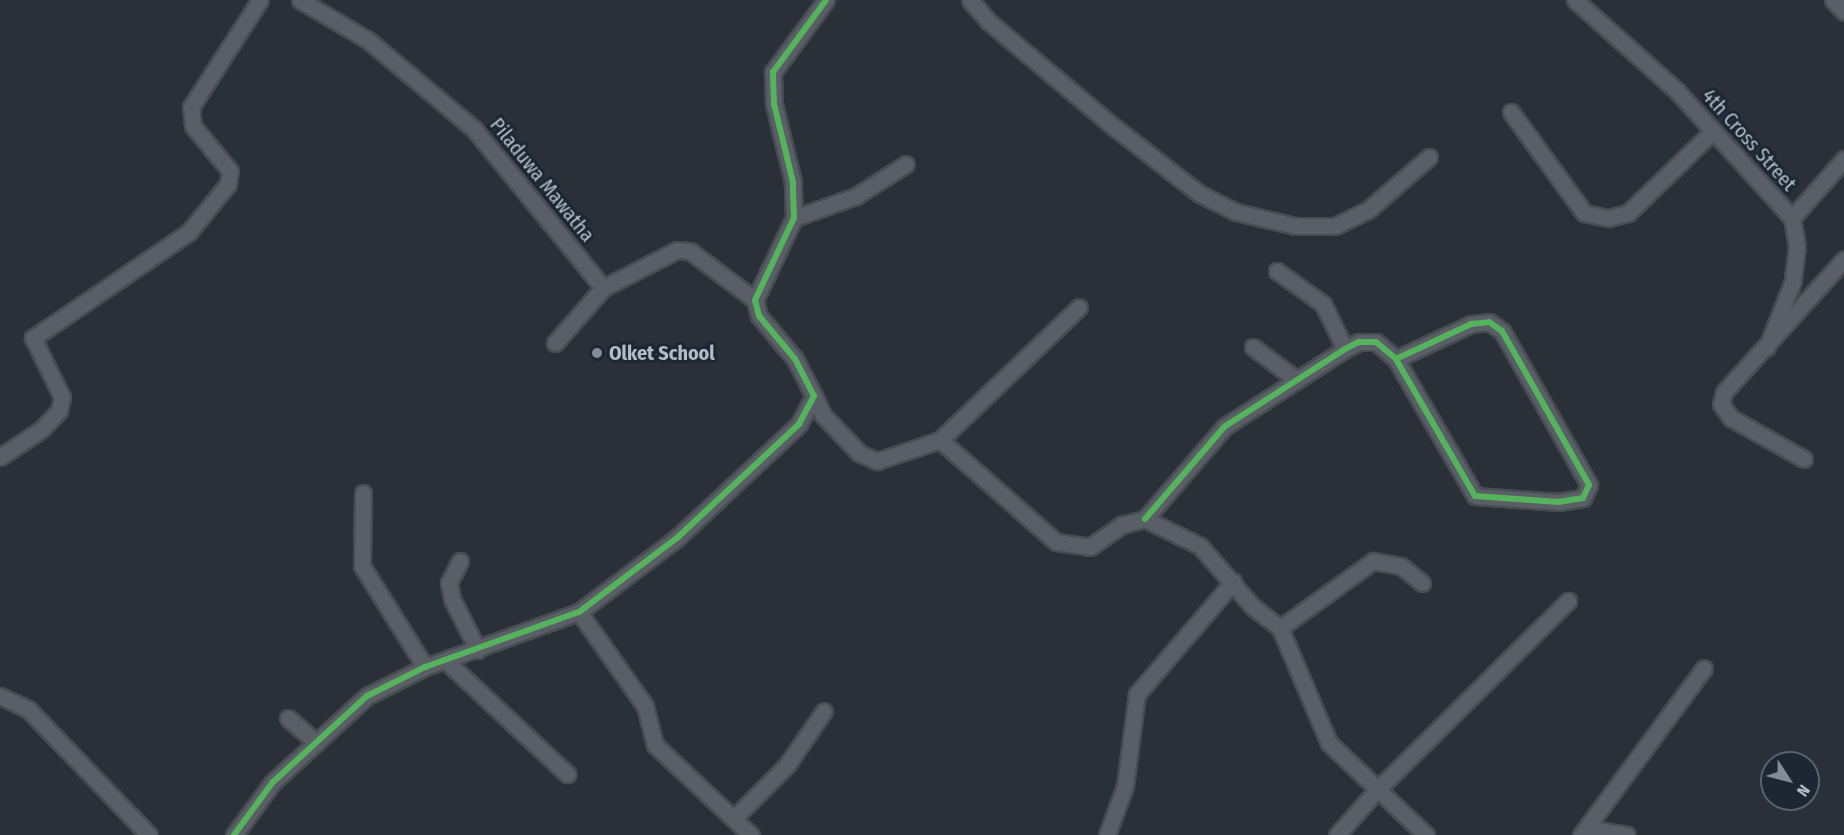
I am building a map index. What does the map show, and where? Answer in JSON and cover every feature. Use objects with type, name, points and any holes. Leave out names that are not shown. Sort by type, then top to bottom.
[{"type":"street","points":[[0,457],[42,429],[59,411],[62,397],[33,338],[189,232],[228,184],[230,171],[193,126],[192,107],[260,0]]},
{"type":"street","name":"Piladuwa Mawatha","points":[[300,0],[368,40],[474,129],[603,288]]},
{"type":"street","points":[[755,300],[794,218],[794,182],[774,104],[773,72],[826,0]]},
{"type":"street","points":[[970,0],[988,21],[1109,123],[1200,194],[1236,212],[1295,226],[1335,226],[1368,210],[1429,157]]},
{"type":"street","name":"4th Cross Street","points":[[1575,0],[1676,90],[1792,218],[1797,246],[1793,281],[1767,347]]},
{"type":"street","points":[[1833,0],[1844,12]]},
{"type":"street","points":[[1511,112],[1584,213],[1608,218],[1628,213],[1713,131]]},
{"type":"street","points":[[1792,218],[1844,159]]},
{"type":"street","points":[[794,218],[856,196],[906,164]]},
{"type":"street","points":[[555,343],[603,288],[678,250],[690,251],[755,300],[759,316],[795,359],[823,415],[859,453],[877,461],[940,440],[1079,308]]},
{"type":"street","points":[[1804,459],[1731,418],[1721,404],[1724,392],[1844,259]]},
{"type":"street","points":[[1277,271],[1323,304],[1345,349]]},
{"type":"street","points":[[940,440],[1056,542],[1090,547],[1122,525],[1145,519],[1224,427],[1345,349],[1359,342],[1376,342],[1396,359],[1475,496],[1559,502],[1583,498],[1589,485],[1502,331],[1489,322],[1471,324],[1396,359]]},
{"type":"street","points":[[1253,347],[1297,380]]},
{"type":"street","points":[[234,835],[273,782],[367,696],[425,667],[478,650],[579,612],[678,537],[761,463],[799,424],[814,396]]},
{"type":"street","points":[[363,493],[362,566],[425,667]]},
{"type":"street","points":[[1145,519],[1200,546],[1252,606],[1280,628],[1329,743],[1426,835]]},
{"type":"street","points":[[460,561],[449,583],[452,599],[478,650]]},
{"type":"street","points":[[1280,628],[1373,561],[1401,566],[1422,583]]},
{"type":"street","points":[[1107,835],[1125,786],[1137,694],[1233,582]]},
{"type":"street","points":[[1337,835],[1377,790],[1568,601]]},
{"type":"street","points":[[579,612],[645,706],[655,745],[752,835]]},
{"type":"street","points":[[446,661],[567,774]]},
{"type":"street","points":[[1582,835],[1704,668]]},
{"type":"street","points":[[0,696],[28,709],[149,835]]},
{"type":"street","points":[[734,818],[787,765],[824,711]]},
{"type":"street","points":[[288,718],[317,742]]},
{"type":"street","points":[[1582,835],[1597,830],[1627,835]]},
{"type":"cycle path","points":[[234,835],[273,782],[367,696],[425,667],[579,612],[678,537],[799,424],[814,396],[795,359],[759,316],[755,300],[794,218],[793,182],[774,104],[773,72],[826,0]]},
{"type":"cycle path","points":[[1145,519],[1224,427],[1345,349],[1359,342],[1376,342],[1396,359],[1471,324],[1489,322],[1502,331],[1589,485],[1583,498],[1559,502],[1475,496],[1396,359]]},
{"type":"place","name":"Olket School","points":[[597,353]]}]
